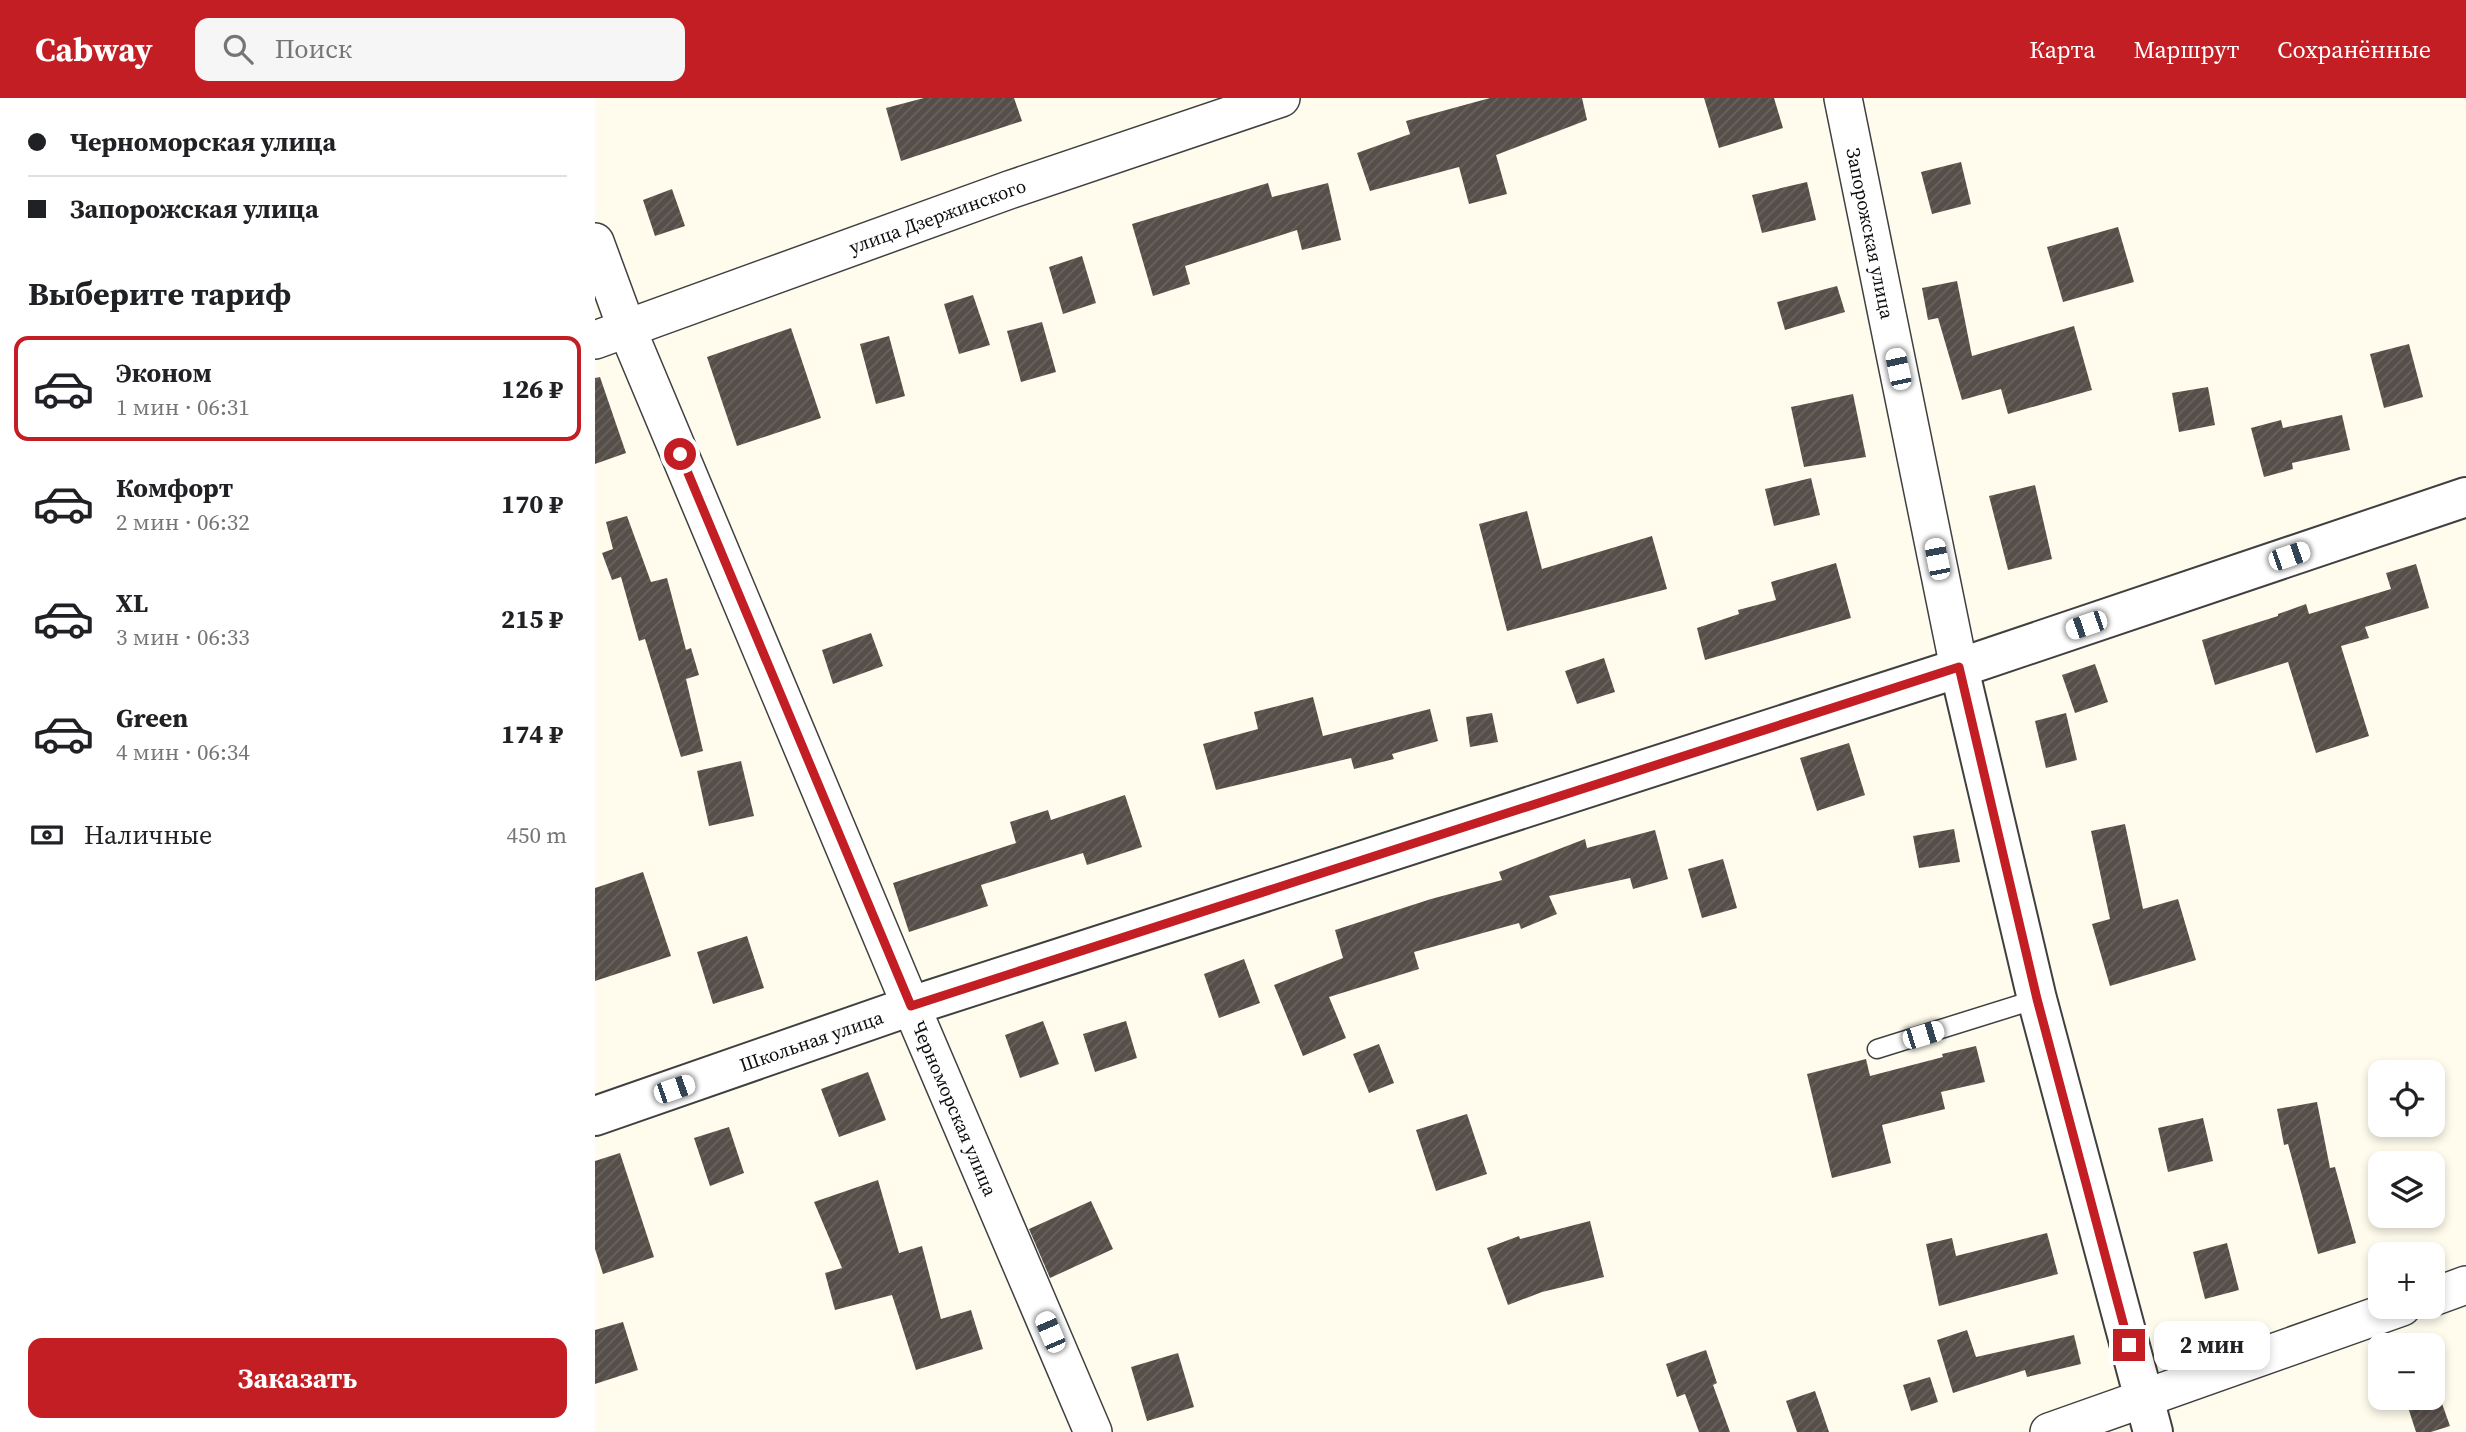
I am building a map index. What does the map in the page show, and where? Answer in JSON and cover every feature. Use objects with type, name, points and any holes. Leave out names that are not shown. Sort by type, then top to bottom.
[{"type":"street","name":"улица Дзержинского","points":[[611,335],[1009,190],[1281,98]]},
{"type":"street","name":"Запорожская улица","points":[[1843,98],[1959,667],[2037,999],[2148,1415]]},
{"type":"street","name":"Черноморская улица","points":[[595,242],[611,335],[911,1006],[1093,1432]]},
{"type":"street","name":"Школьная улица","points":[[595,1116],[911,1006],[1959,667],[2466,497]]},
{"type":"street","points":[[2445,1293],[2466,1285]]},
{"type":"street","points":[[2049,1432],[2148,1415],[2374,1319]]},
{"type":"lane","points":[[1877,1049],[2037,999]]},
{"type":"building","points":[[924,98],[1014,98],[1022,121],[901,161],[886,108]]},
{"type":"building","points":[[1490,98],[1582,98],[1587,120],[1496,155],[1507,194],[1469,204],[1459,167],[1370,191],[1357,153],[1410,134],[1406,121]]},
{"type":"building","points":[[1704,98],[1774,98],[1783,128],[1719,148]]},
{"type":"building","points":[[1961,162],[1971,204],[1932,214],[1921,172]]},
{"type":"building","points":[[1807,182],[1816,220],[1762,233],[1752,195]]},
{"type":"building","points":[[1268,183],[1272,197],[1328,183],[1341,240],[1302,250],[1297,230],[1185,266],[1190,284],[1153,296],[1132,224]]},
{"type":"building","points":[[672,189],[685,226],[655,236],[643,200]]},
{"type":"building","points":[[2118,227],[2134,282],[2063,302],[2047,247]]},
{"type":"building","points":[[1082,256],[1096,303],[1063,314],[1049,267]]},
{"type":"building","points":[[1957,281],[1972,356],[2074,326],[2092,390],[2008,414],[2001,389],[1962,400],[1938,318],[1928,320],[1922,288]]},
{"type":"building","points":[[1837,286],[1845,312],[1785,330],[1777,302]]},
{"type":"building","points":[[973,295],[990,345],[959,354],[944,304]]},
{"type":"building","points":[[1042,322],[1056,372],[1021,382],[1007,331]]},
{"type":"building","points":[[791,328],[821,418],[737,446],[707,357]]},
{"type":"building","points":[[889,336],[905,396],[876,404],[860,344]]},
{"type":"building","points":[[2409,344],[2423,397],[2384,408],[2370,354]]},
{"type":"building","points":[[600,377],[626,453],[595,464],[595,378]]},
{"type":"building","points":[[2208,387],[2215,425],[2179,432],[2172,393]]},
{"type":"building","points":[[1853,394],[1866,457],[1804,467],[1791,407]]},
{"type":"building","points":[[2342,415],[2350,450],[2292,463],[2293,469],[2264,477],[2251,428],[2281,420],[2283,428]]},
{"type":"building","points":[[1811,478],[1820,515],[1774,526],[1765,489]]},
{"type":"building","points":[[2035,485],[2052,559],[2008,570],[1989,496]]},
{"type":"building","points":[[1527,511],[1542,569],[1652,536],[1667,589],[1507,631],[1479,524]]},
{"type":"building","points":[[627,516],[651,582],[667,578],[686,650],[691,648],[699,675],[686,679],[703,751],[681,757],[645,639],[639,641],[621,577],[612,580],[602,553],[613,549],[606,522]]},
{"type":"building","points":[[1836,563],[1851,618],[1705,660],[1697,628],[1739,614],[1738,610],[1776,600],[1771,582]]},
{"type":"building","points":[[2416,564],[2429,608],[2365,627],[2369,638],[2341,646],[2369,736],[2316,753],[2288,662],[2215,685],[2202,640],[2278,616],[2306,604],[2309,614],[2391,589],[2386,573]]},
{"type":"building","points":[[871,633],[883,666],[833,684],[822,650]]},
{"type":"building","points":[[1604,658],[1615,692],[1577,704],[1565,671]]},
{"type":"building","points":[[2095,664],[2108,702],[2075,713],[2062,675]]},
{"type":"building","points":[[1313,697],[1323,736],[1430,709],[1438,741],[1392,754],[1394,759],[1354,769],[1351,758],[1216,790],[1203,744],[1258,729],[1254,712]]},
{"type":"building","points":[[1492,713],[1498,742],[1470,747],[1466,717]]},
{"type":"building","points":[[2066,713],[2077,760],[2046,768],[2035,721]]},
{"type":"building","points":[[1849,743],[1865,795],[1817,811],[1800,758]]},
{"type":"building","points":[[741,761],[754,816],[709,826],[697,771]]},
{"type":"building","points":[[1125,795],[1142,847],[1087,865],[1083,853],[981,885],[988,906],[909,932],[893,883],[1016,843],[1010,822],[1048,810],[1051,820]]},
{"type":"building","points":[[2125,824],[2143,909],[2178,899],[2196,960],[2110,986],[2092,924],[2110,919],[2091,831]]},
{"type":"building","points":[[1954,829],[1960,862],[1919,868],[1913,836]]},
{"type":"building","points":[[1655,830],[1668,879],[1633,889],[1630,878],[1549,896],[1557,914],[1521,929],[1519,923],[1414,952],[1419,969],[1329,997],[1346,1038],[1303,1056],[1274,985],[1343,958],[1335,930],[1431,899],[1502,880],[1499,872],[1585,839],[1587,848]]},
{"type":"building","points":[[1723,859],[1737,908],[1702,918],[1688,869]]},
{"type":"building","points":[[643,872],[671,956],[595,981],[595,888]]},
{"type":"building","points":[[747,936],[764,988],[713,1004],[697,952]]},
{"type":"building","points":[[1244,959],[1260,1003],[1219,1018],[1204,974]]},
{"type":"building","points":[[1043,1021],[1059,1064],[1020,1078],[1005,1035]]},
{"type":"building","points":[[1126,1021],[1137,1058],[1095,1072],[1083,1034]]},
{"type":"building","points":[[1379,1044],[1394,1083],[1369,1093],[1353,1054]]},
{"type":"building","points":[[1976,1046],[1985,1082],[1941,1092],[1945,1109],[1882,1125],[1891,1163],[1832,1178],[1807,1074],[1866,1059],[1870,1076]]},
{"type":"building","points":[[868,1072],[886,1120],[839,1137],[821,1089]]},
{"type":"building","points":[[2317,1102],[2330,1168],[2335,1167],[2356,1243],[2318,1254],[2288,1144],[2284,1145],[2277,1109]]},
{"type":"building","points":[[1467,1114],[1487,1174],[1436,1191],[1416,1130]]},
{"type":"building","points":[[2203,1118],[2213,1161],[2168,1172],[2158,1128]]},
{"type":"building","points":[[729,1127],[744,1173],[710,1186],[694,1138]]},
{"type":"building","points":[[620,1153],[654,1257],[603,1274],[595,1249],[595,1161]]},
{"type":"building","points":[[878,1180],[899,1253],[922,1246],[941,1319],[971,1310],[983,1349],[916,1370],[892,1295],[835,1310],[825,1273],[842,1268],[814,1202]]},
{"type":"building","points":[[1091,1201],[1113,1249],[1050,1278],[1029,1229]]},
{"type":"building","points":[[1590,1221],[1604,1277],[1542,1292],[1508,1305],[1487,1248],[1519,1236],[1520,1239]]},
{"type":"building","points":[[2047,1233],[2058,1274],[1939,1306],[1926,1244],[1952,1238],[1956,1256]]},
{"type":"building","points":[[2227,1243],[2239,1290],[2205,1299],[2193,1252]]},
{"type":"building","points":[[623,1322],[638,1370],[595,1384],[595,1330]]},
{"type":"building","points":[[1967,1330],[1976,1357],[2074,1335],[2081,1364],[2027,1377],[2025,1370],[1953,1393],[1937,1340]]},
{"type":"building","points":[[1706,1350],[1717,1383],[1713,1385],[1730,1432],[1699,1432],[1685,1394],[1677,1397],[1666,1364]]},
{"type":"building","points":[[1178,1353],[1194,1407],[1147,1421],[1131,1367]]},
{"type":"building","points":[[1930,1377],[1938,1402],[1911,1411],[1903,1385]]},
{"type":"building","points":[[1815,1391],[1829,1432],[1797,1432],[1786,1401]]},
{"type":"building","points":[[2409,1410],[2444,1410],[2450,1426],[2431,1432],[2416,1432]]},
{"type":"route","points":[[680,454],[911,1006],[1959,667],[2037,999],[2129,1345]]}]
